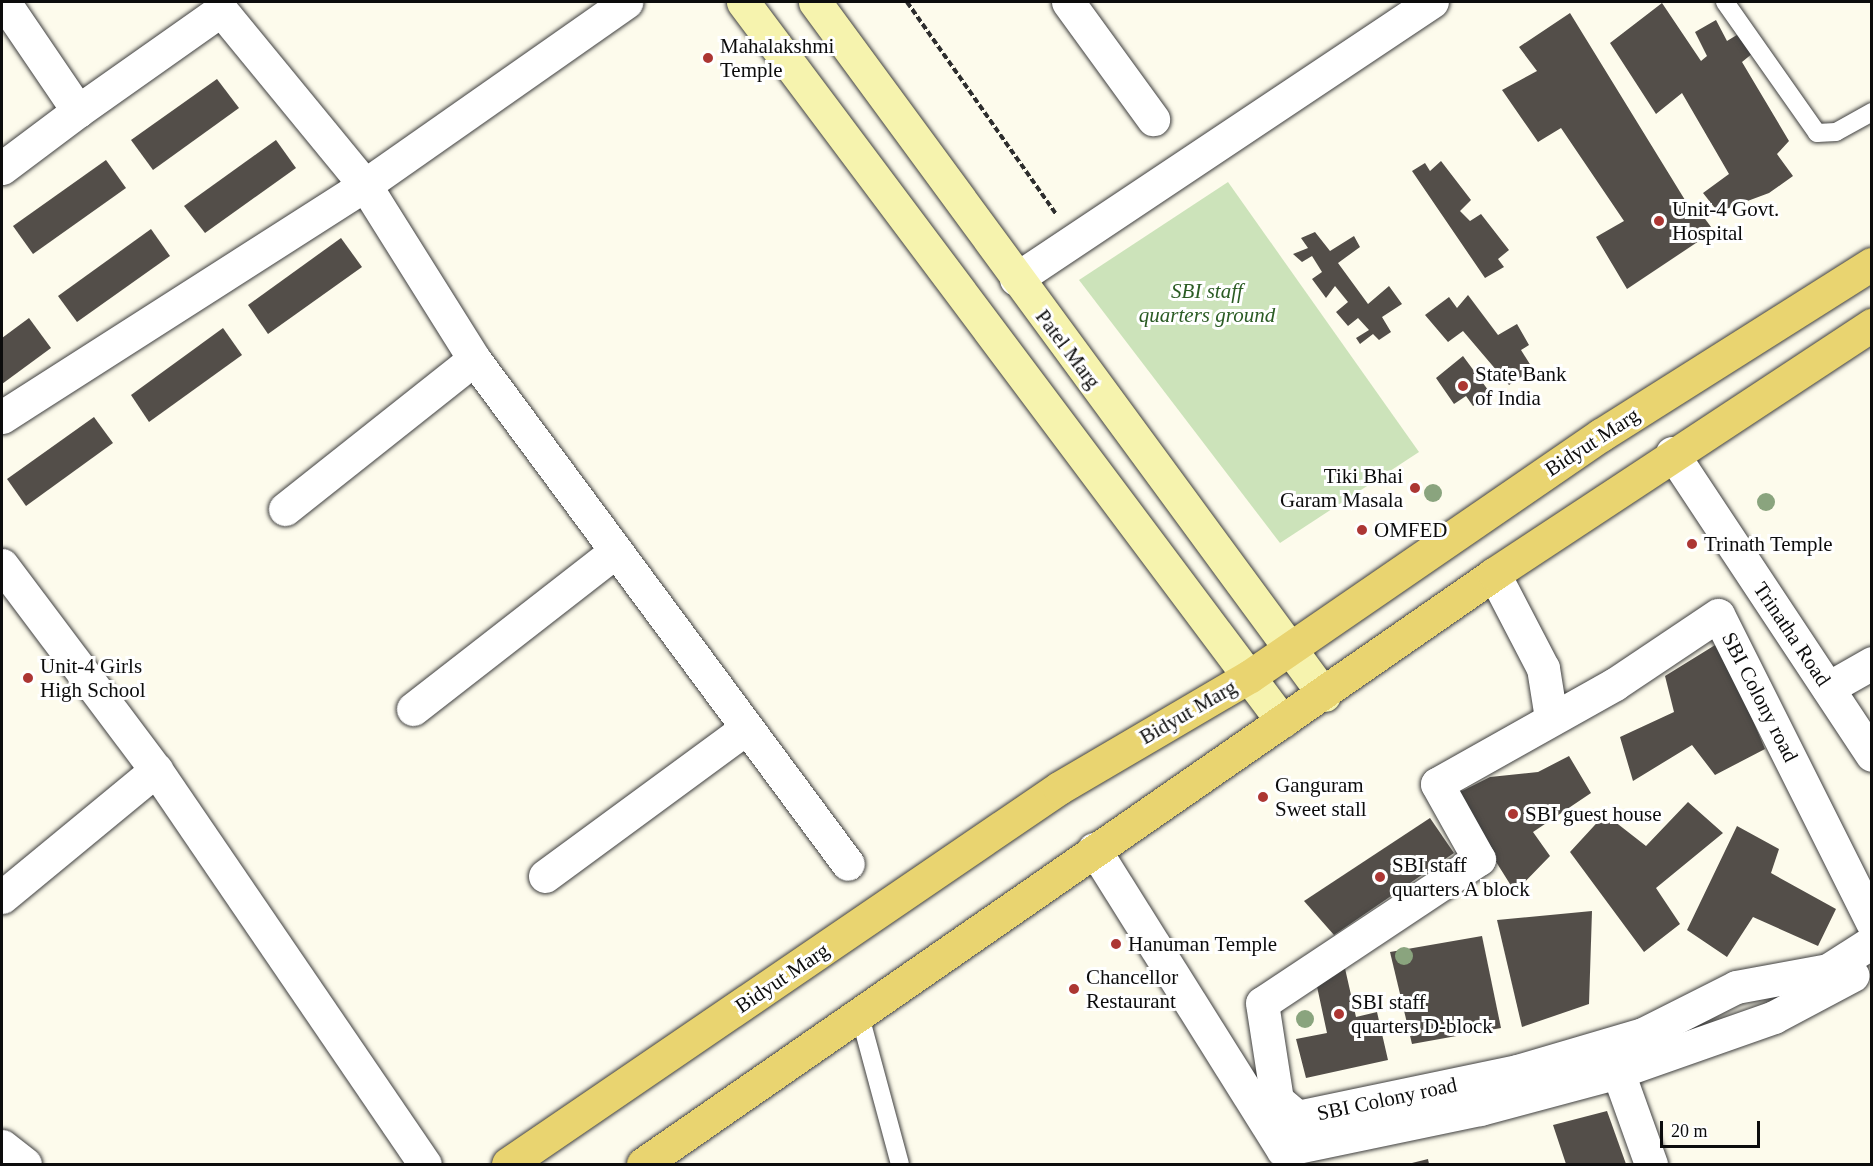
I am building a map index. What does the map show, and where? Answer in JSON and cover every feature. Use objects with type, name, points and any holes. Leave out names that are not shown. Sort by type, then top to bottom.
[{"type":"main road","name":"Bidyut Marg","points":[[508,1164],[1059,788],[1250,676],[1601,435],[1872,264]]},
{"type":"main road","points":[[643,1164],[860,1016],[1094,849],[1324,695],[1494,574],[1672,453],[1872,325]]},
{"type":"street","points":[[4,2],[78,111]]},
{"type":"street","points":[[2,417],[365,184],[626,2]]},
{"type":"street","points":[[743,2],[1282,721]]},
{"type":"street","name":"Patel Marg","points":[[815,2],[1016,279],[1324,695]]},
{"type":"street","points":[[1068,2],[1153,119]]},
{"type":"street","points":[[1016,279],[1432,2]]},
{"type":"street","points":[[2,168],[223,4],[365,184],[474,359],[745,729],[848,864]]},
{"type":"street","points":[[285,509],[474,359]]},
{"type":"street","name":"Trinatha Road","points":[[1672,453],[1872,755]]},
{"type":"street","points":[[413,709],[615,552]]},
{"type":"street","points":[[2,565],[156,770],[424,1164]]},
{"type":"street","points":[[1494,574],[1543,668],[1551,717]]},
{"type":"street","name":"SBI Colony road","points":[[1872,922],[1718,615],[1615,684],[1551,717],[1437,784],[1479,859],[1262,1003],[1277,1100],[1297,1118],[1517,1071],[1643,1034],[1736,987],[1828,970],[1872,942]]},
{"type":"street","points":[[1828,688],[1872,663]]},
{"type":"street","points":[[545,876],[745,729]]},
{"type":"street","points":[[2,897],[156,770]]},
{"type":"street","points":[[1094,849],[1282,1150],[1480,1109],[1618,1072],[1774,1017],[1872,965]]},
{"type":"street","points":[[1618,1072],[1650,1164]]},
{"type":"street","points":[[2,1146],[25,1164]]},
{"type":"lane","points":[[1725,2],[1817,133],[1836,132],[1872,112]]},
{"type":"lane","points":[[860,1016],[900,1164]]},
{"type":"path","points":[[907,2],[1074,239]]},
{"type":"green space","name":"SBI staff quarters ground","points":[[1228,182],[1419,452],[1280,543],[1079,280]]},
{"type":"building","points":[[1662,3],[1701,61],[1707,56],[1695,32],[1716,20],[1727,41],[1740,33],[1753,53],[1742,62],[1789,141],[1777,154],[1793,176],[1769,193],[1718,212],[1703,193],[1729,174],[1682,93],[1656,114],[1610,43]]},
{"type":"building","points":[[1570,13],[1693,213],[1697,208],[1714,231],[1627,289],[1596,237],[1624,221],[1561,128],[1538,142],[1502,90],[1537,71],[1519,47]]},
{"type":"building","points":[[217,79],[239,108],[153,170],[131,140]]},
{"type":"building","points":[[276,140],[296,168],[205,233],[184,206]]},
{"type":"building","points":[[106,160],[126,188],[33,254],[13,226]]},
{"type":"building","points":[[1441,161],[1471,200],[1460,211],[1470,221],[1481,214],[1509,250],[1498,259],[1504,267],[1485,278],[1412,171],[1425,163],[1430,171]]},
{"type":"building","points":[[151,229],[170,256],[77,322],[58,296]]},
{"type":"building","points":[[1315,232],[1330,251],[1354,236],[1360,247],[1338,263],[1368,304],[1389,286],[1402,304],[1382,317],[1391,332],[1379,340],[1373,334],[1360,344],[1356,338],[1369,330],[1358,318],[1348,326],[1336,312],[1348,302],[1335,286],[1326,298],[1312,279],[1322,272],[1312,256],[1302,262],[1293,254],[1308,248],[1301,238]]},
{"type":"building","points":[[341,238],[362,267],[268,334],[248,305]]},
{"type":"building","points":[[1468,295],[1498,335],[1517,324],[1529,345],[1521,350],[1533,369],[1509,385],[1463,331],[1448,342],[1425,315],[1449,297],[1457,308]]},
{"type":"building","points":[[29,318],[51,348],[2,384],[2,338]]},
{"type":"building","points":[[223,328],[242,355],[149,422],[131,395]]},
{"type":"building","name":"State Bank of India","points":[[1463,356],[1491,394],[1473,406],[1466,396],[1454,404],[1436,378]]},
{"type":"building","points":[[94,417],[113,443],[26,506],[7,479]]},
{"type":"building","points":[[1720,642],[1765,749],[1715,775],[1692,745],[1633,781],[1620,737],[1674,712],[1665,676]]},
{"type":"building","name":"SBI guest house","points":[[1569,756],[1591,793],[1533,832],[1550,856],[1515,892],[1454,795],[1490,777],[1538,772]]},
{"type":"building","points":[[1688,802],[1723,833],[1656,888],[1680,924],[1644,952],[1570,852],[1605,814],[1646,846]]},
{"type":"building","name":"SBI staff quarters A block","points":[[1430,818],[1454,853],[1334,935],[1304,901]]},
{"type":"building","points":[[1737,826],[1779,849],[1771,873],[1836,909],[1818,946],[1753,917],[1727,957],[1687,930]]},
{"type":"building","points":[[1592,911],[1589,1004],[1522,1027],[1497,920]]},
{"type":"building","points":[[1482,936],[1501,1028],[1412,1044],[1390,952]]},
{"type":"building","name":"SBI staff quarters D-block","points":[[1310,954],[1344,964],[1356,1017],[1377,1012],[1388,1060],[1306,1078],[1296,1039],[1327,1033]]},
{"type":"building","points":[[1607,1111],[1626,1164],[1566,1164],[1553,1125]]},
{"type":"building","points":[[1428,1159],[1429,1164],[1408,1164]]},
{"type":"place","name":"Mahalakshmi Temple","points":[[708,58]]},
{"type":"place","name":"Unit-4 Govt. Hospital","points":[[1659,221]]},
{"type":"place","name":"State Bank of India","points":[[1463,386]]},
{"type":"place","name":"Tiki Bhai Garam Masala","points":[[1415,488]]},
{"type":"place","name":"OMFED","points":[[1362,530]]},
{"type":"place","name":"Trinath Temple","points":[[1692,544]]},
{"type":"place","name":"Unit-4 Girls High School","points":[[28,678]]},
{"type":"place","name":"Ganguram Sweet stall","points":[[1263,797]]},
{"type":"place","name":"SBI guest house","points":[[1513,814]]},
{"type":"place","name":"SBI staff quarters A block","points":[[1380,877]]},
{"type":"place","name":"Hanuman Temple","points":[[1116,944]]},
{"type":"place","name":"Chancellor Restaurant","points":[[1074,989]]},
{"type":"place","name":"SBI staff quarters D-block","points":[[1339,1014]]}]
